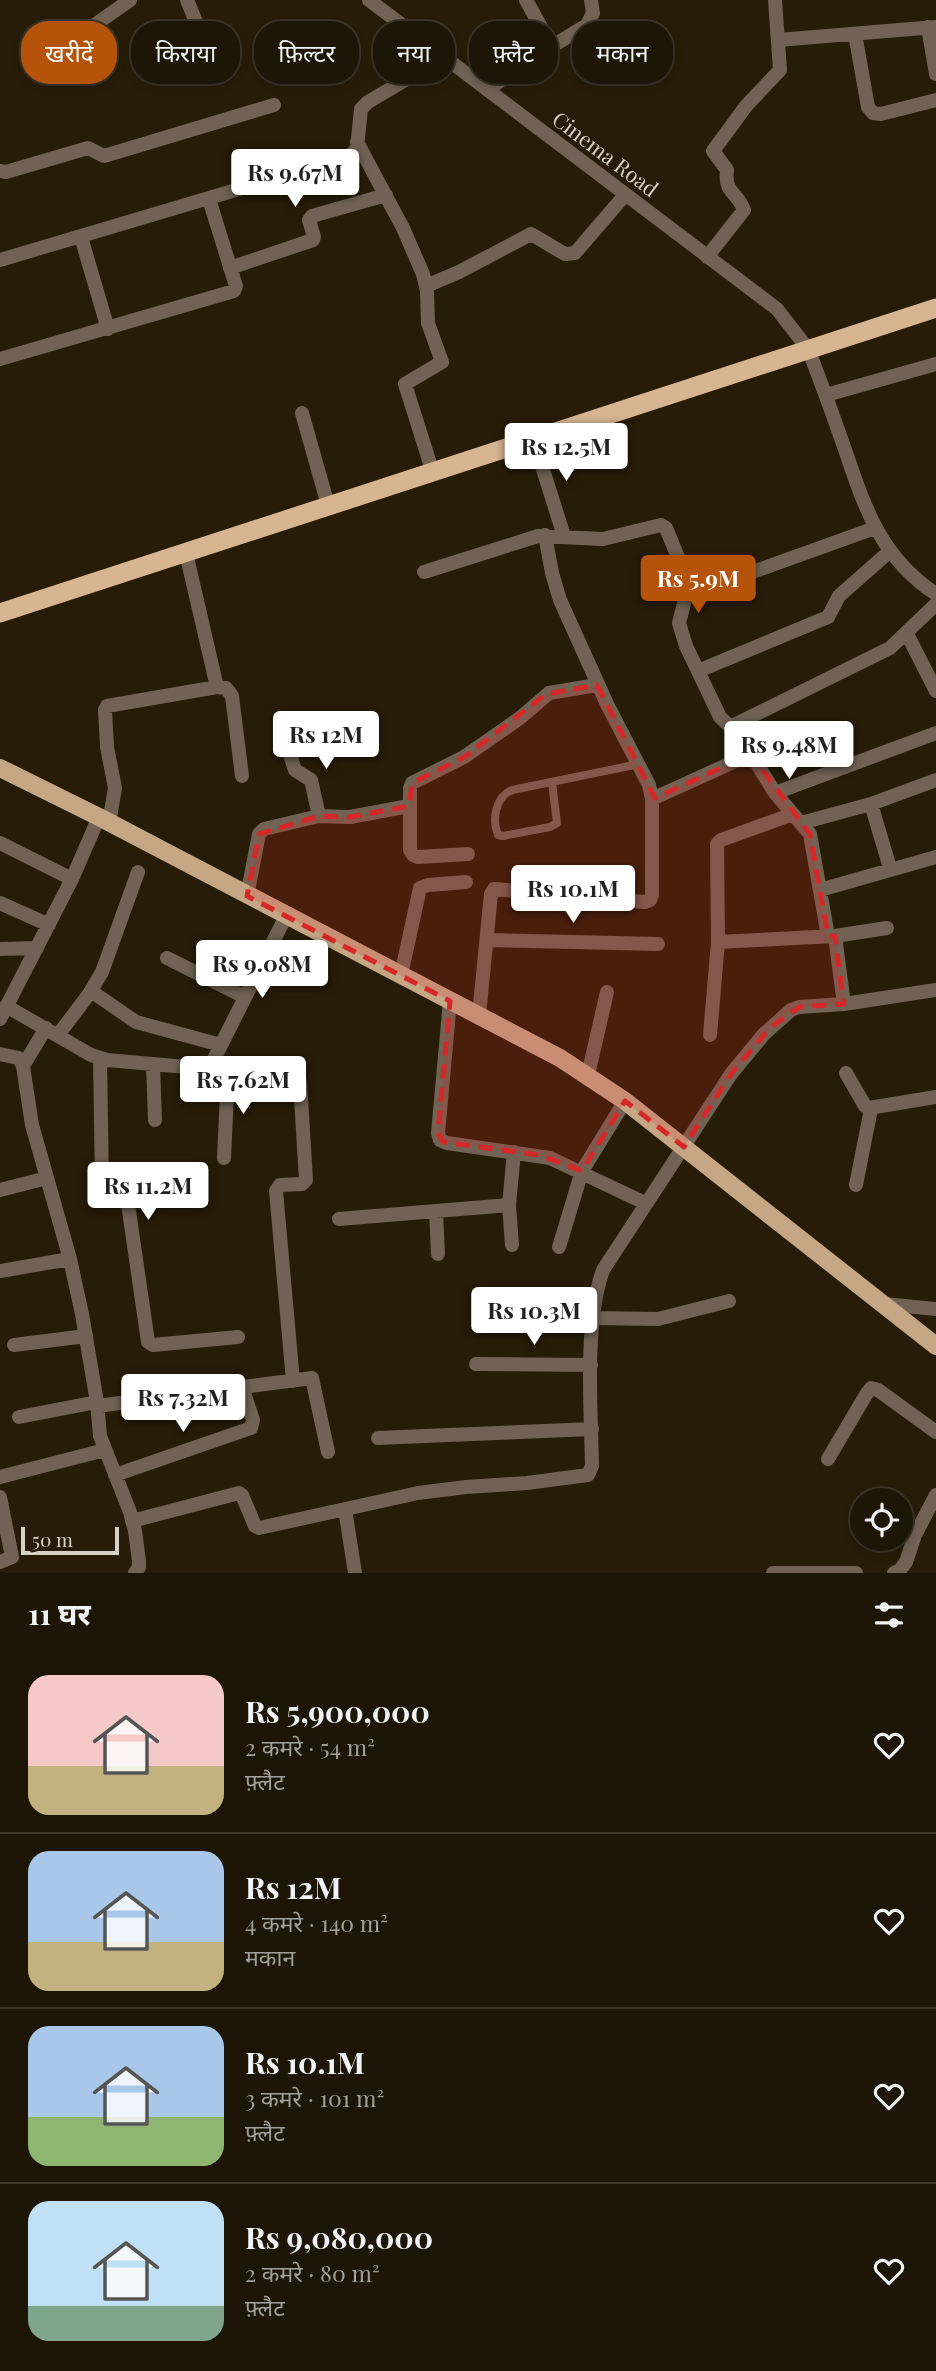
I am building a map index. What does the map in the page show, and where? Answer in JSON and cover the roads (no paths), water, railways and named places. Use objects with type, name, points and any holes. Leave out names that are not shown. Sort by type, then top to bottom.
[{"type":"highway","points":[[0,613],[936,308]]},
{"type":"main road","points":[[0,768],[479,1015],[588,1076],[625,1101],[936,1346]]},
{"type":"street","points":[[100,21],[130,0]]},
{"type":"street","points":[[187,0],[196,21]]},
{"type":"street","name":"Cinema Road","points":[[369,0],[397,21]]},
{"type":"street","points":[[526,0],[538,21]]},
{"type":"street","points":[[558,43],[587,25],[593,13],[592,0]]},
{"type":"street","points":[[707,257],[744,210],[741,202],[728,187],[727,170],[713,151],[746,106],[779,72],[775,0]]},
{"type":"street","points":[[778,40],[932,27],[936,74]]},
{"type":"street","points":[[855,34],[870,111],[881,114],[936,100]]},
{"type":"street","name":"Cinema Road","points":[[455,65],[777,309],[808,349],[865,509],[875,527],[900,564],[936,594]]},
{"type":"street","points":[[0,260],[345,158],[355,151],[361,109],[399,84]]},
{"type":"street","points":[[488,90],[496,84]]},
{"type":"street","points":[[0,171],[4,173],[88,148],[104,156],[274,104]]},
{"type":"street","points":[[357,142],[403,228],[426,285],[428,323],[442,362],[405,384],[433,473]]},
{"type":"street","points":[[230,268],[313,240],[309,220],[312,216],[386,195]]},
{"type":"street","points":[[426,285],[449,277],[528,234],[535,234],[565,254],[575,253],[625,195]]},
{"type":"street","points":[[0,359],[232,292],[236,286],[208,199]]},
{"type":"street","points":[[81,237],[108,329]]},
{"type":"street","points":[[826,396],[936,365]]},
{"type":"street","points":[[302,413],[328,505]]},
{"type":"street","points":[[534,441],[564,536]]},
{"type":"street","points":[[424,572],[545,536],[603,539],[663,525],[668,531],[689,584],[694,591],[702,591],[875,527]]},
{"type":"street","points":[[479,1015],[491,894],[496,888],[649,901],[652,895],[652,800],[649,785],[597,685],[556,588],[545,536]]},
{"type":"street","points":[[698,671],[828,617],[839,596],[890,551]]},
{"type":"street","points":[[186,553],[217,687]]},
{"type":"street","points":[[689,584],[679,623],[686,646],[716,710],[739,735],[775,793],[812,839],[844,1004]]},
{"type":"street","points":[[730,727],[877,655],[907,634],[936,604]]},
{"type":"street","points":[[907,634],[936,691]]},
{"type":"street","points":[[468,854],[418,857],[412,855],[409,806],[412,782],[464,757],[520,718],[546,694],[597,685]]},
{"type":"street","points":[[242,776],[232,696],[226,688],[217,687],[105,707],[107,747],[115,788],[104,820],[3,1012],[52,1032],[100,1058],[296,1079],[301,1085],[306,1180],[302,1184],[280,1185],[276,1191],[293,1381]]},
{"type":"street","points":[[775,793],[936,733]]},
{"type":"street","points":[[286,742],[295,770],[308,777],[312,783],[319,816]]},
{"type":"street","points":[[652,800],[751,754]]},
{"type":"street","points":[[710,1035],[718,942],[719,842],[797,819],[871,804],[936,780]]},
{"type":"street","points":[[871,804],[890,868]]},
{"type":"street","points":[[247,897],[261,832],[267,828],[319,816],[350,817],[409,806]]},
{"type":"street","points":[[0,843],[72,879]]},
{"type":"street","points":[[820,890],[936,857]]},
{"type":"street","points":[[23,1066],[91,991],[113,947],[138,872]]},
{"type":"street","points":[[401,975],[420,888],[466,882]]},
{"type":"street","points":[[0,903],[49,925]]},
{"type":"street","points":[[209,1069],[286,916]]},
{"type":"street","points":[[718,942],[831,936],[887,928]]},
{"type":"street","points":[[487,940],[657,944]]},
{"type":"street","points":[[0,948],[37,948]]},
{"type":"street","points":[[167,958],[245,997]]},
{"type":"street","points":[[132,1521],[239,1493],[258,1528],[431,1492],[585,1476],[590,1473],[593,1466],[592,1365],[597,1286],[603,1270],[645,1203],[731,1074],[770,1028],[791,1010],[936,990]]},
{"type":"street","points":[[91,991],[135,1022],[221,1045]]},
{"type":"street","points":[[588,1076],[607,992]]},
{"type":"street","points":[[450,1001],[438,1133],[440,1140],[550,1158],[645,1203]]},
{"type":"street","points":[[0,1054],[19,1058],[23,1066],[32,1125],[70,1259],[86,1336],[98,1427],[104,1450],[132,1521],[139,1561],[135,1573]]},
{"type":"street","points":[[100,1058],[102,1183],[105,1190],[121,1192],[127,1197],[148,1342],[153,1345],[238,1337]]},
{"type":"street","points":[[153,1065],[155,1120]]},
{"type":"street","points":[[224,1158],[228,1072]]},
{"type":"street","points":[[846,1073],[865,1106],[871,1108],[936,1097]]},
{"type":"street","points":[[559,1247],[582,1171],[625,1101]]},
{"type":"street","points":[[856,1185],[871,1108]]},
{"type":"street","points":[[512,1245],[509,1205],[514,1152]]},
{"type":"street","points":[[0,1190],[47,1178]]},
{"type":"street","points":[[340,1219],[509,1205]]},
{"type":"street","points":[[436,1211],[438,1254]]},
{"type":"street","points":[[0,1271],[70,1259]]},
{"type":"street","points":[[594,1318],[636,1321],[658,1319],[729,1301]]},
{"type":"street","points":[[884,1304],[936,1309]]},
{"type":"street","points":[[14,1345],[86,1336]]},
{"type":"street","points":[[476,1364],[592,1365]]},
{"type":"street","points":[[19,1417],[97,1404],[311,1378],[314,1380],[328,1452]]},
{"type":"street","points":[[115,1475],[251,1428],[253,1420],[242,1387]]},
{"type":"street","points":[[828,1459],[867,1392],[872,1388],[936,1432]]},
{"type":"street","points":[[378,1438],[592,1429]]},
{"type":"street","points":[[0,1477],[104,1450]]},
{"type":"street","points":[[894,1573],[906,1562],[915,1535],[936,1495]]},
{"type":"street","points":[[0,1499],[12,1557],[8,1561],[0,1562]]},
{"type":"street","points":[[345,1509],[355,1573]]},
{"type":"street","points":[[774,1573],[856,1573]]},
{"type":"lane","points":[[552,782],[557,823],[545,828],[498,835],[498,803],[501,796],[512,790],[639,764]]}]
